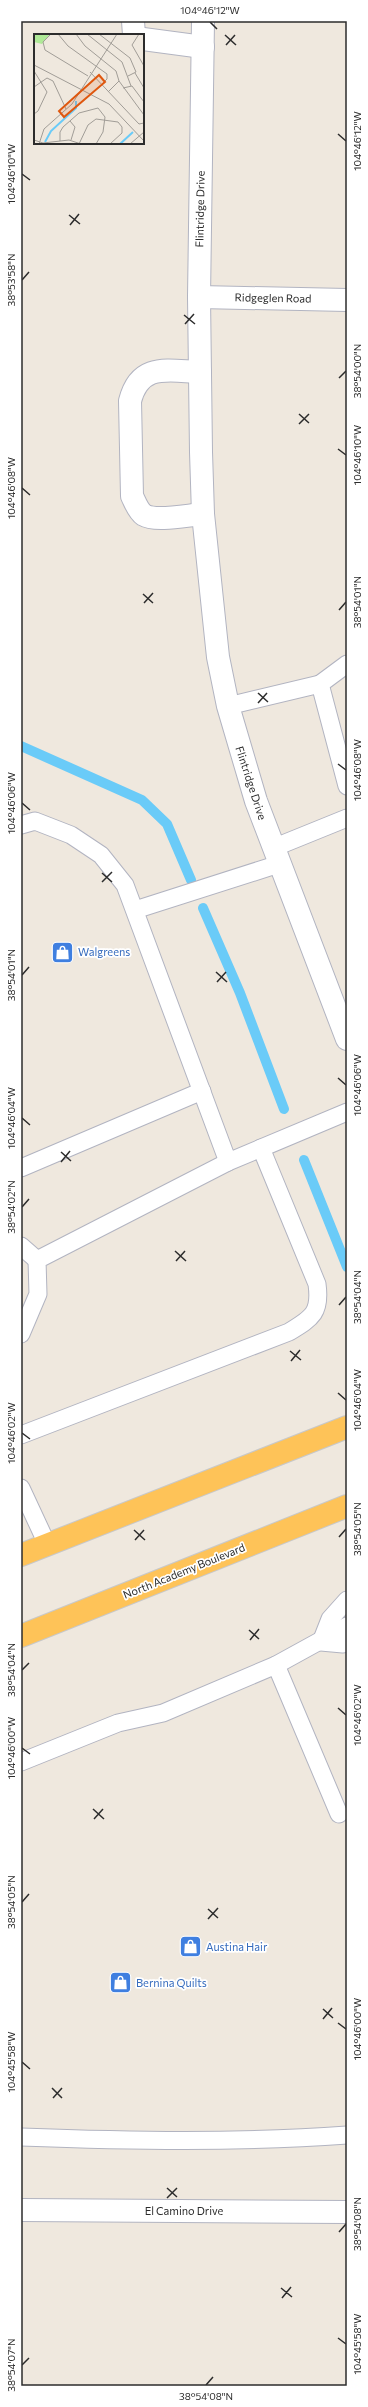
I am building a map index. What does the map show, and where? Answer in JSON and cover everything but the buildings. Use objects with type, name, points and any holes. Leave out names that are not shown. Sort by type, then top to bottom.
[{"type":"highway","points":[[21,1555],[347,1427]]},
{"type":"highway","name":"North Academy Boulevard","points":[[21,1636],[347,1506]]},
{"type":"street","points":[[133,21],[134,34]]},
{"type":"street","name":"Flintridge Drive","points":[[203,21],[199,297],[200,372],[203,514],[212,613],[228,706],[256,801],[347,1039]]},
{"type":"street","points":[[144,39],[203,47]]},
{"type":"street","name":"Ridgeglen Road","points":[[199,297],[347,300]]},
{"type":"street","points":[[200,372],[153,371],[140,378],[133,388],[130,401],[132,496],[136,506],[143,514],[153,518],[203,514]]},
{"type":"street","name":"El Camino Drive","points":[[21,2210],[347,2212]]},
{"type":"lane","points":[[228,706],[320,684],[347,664]]},
{"type":"lane","points":[[320,684],[347,786]]},
{"type":"lane","points":[[135,910],[276,856],[347,818]]},
{"type":"lane","points":[[21,825],[34,821],[71,835],[101,855],[125,885],[228,1162]]},
{"type":"lane","points":[[21,1168],[202,1091]]},
{"type":"lane","points":[[37,1260],[228,1162],[347,1112]]},
{"type":"lane","points":[[21,1435],[289,1332],[312,1315],[319,1301],[317,1284],[261,1148]]},
{"type":"lane","points":[[21,1246],[37,1260],[38,1294],[21,1334]]},
{"type":"lane","points":[[21,1488],[47,1544]]},
{"type":"lane","points":[[321,1642],[330,1619],[347,1600]]},
{"type":"lane","points":[[21,1762],[118,1722],[163,1713],[276,1665],[321,1642],[347,1626]]},
{"type":"lane","points":[[321,1642],[343,1644],[347,1642]]},
{"type":"lane","points":[[276,1665],[339,1814]]},
{"type":"lane","points":[[21,2136],[154,2141],[268,2141],[347,2135]]},
{"type":"waterway","points":[[21,746],[142,800],[167,824],[191,880]]},
{"type":"waterway","points":[[203,908],[240,993],[284,1109]]},
{"type":"waterway","points":[[304,1160],[347,1267]]},
{"type":"place","name":"Walgreens","points":[[63,952]]},
{"type":"place","name":"Austina Hair","points":[[190,1947]]},
{"type":"place","name":"Bernina Quilts","points":[[120,1983]]}]
